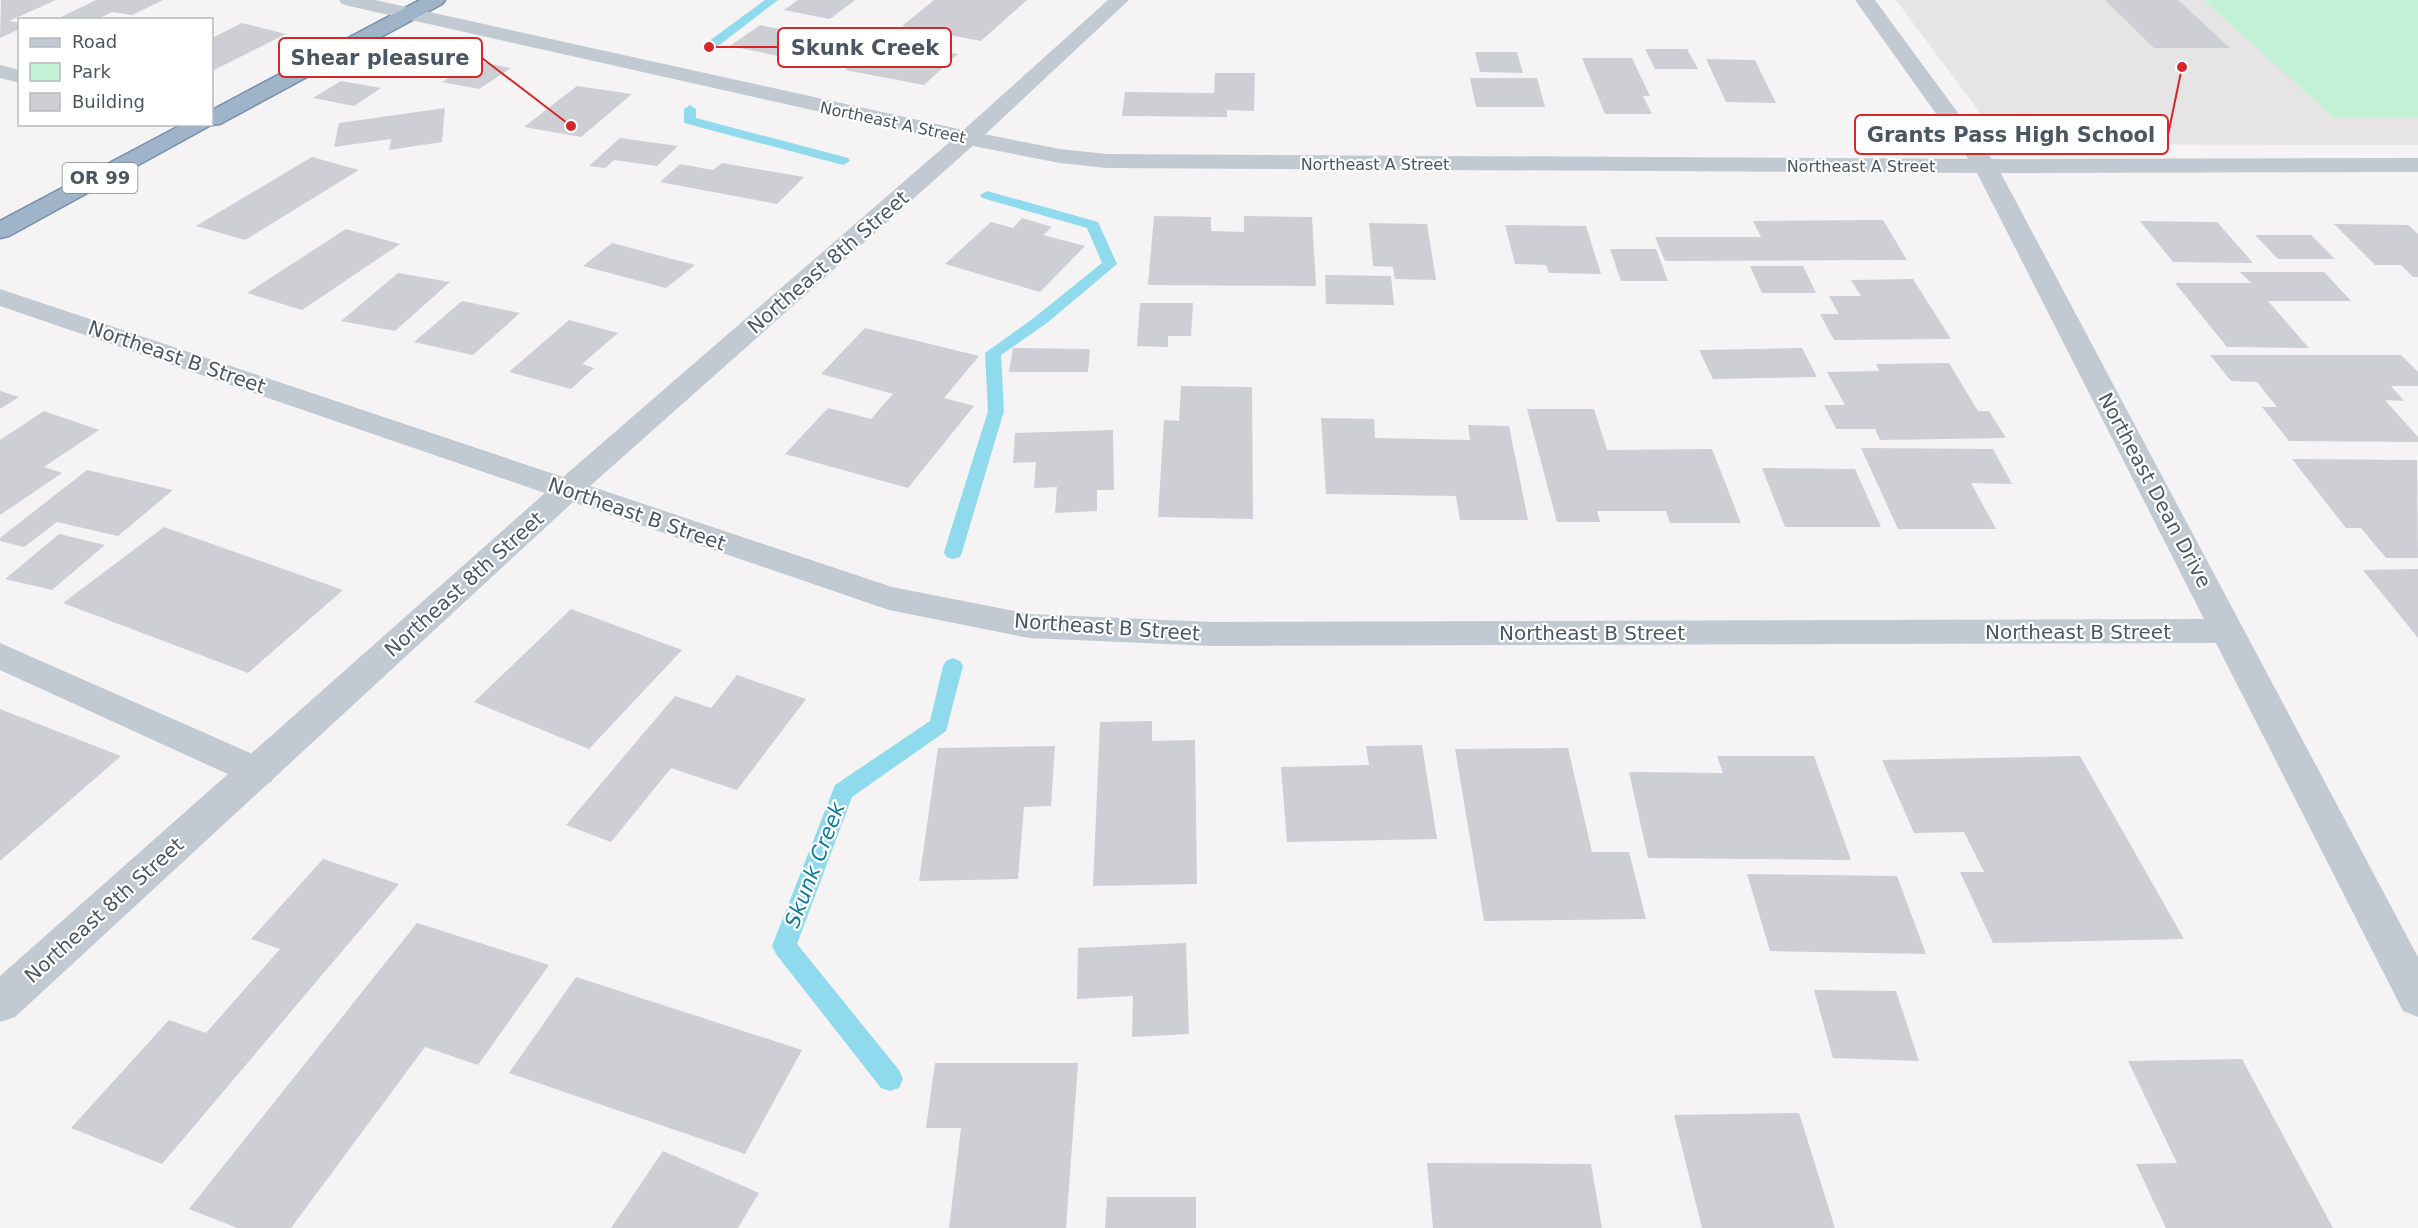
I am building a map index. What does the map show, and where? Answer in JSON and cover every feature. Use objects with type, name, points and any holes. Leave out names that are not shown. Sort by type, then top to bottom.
[{"type":"highway","name":"OR 99","points":[[213,116],[435,0]]},
{"type":"highway","name":"OR 99","points":[[0,231],[194,126]]},
{"type":"street","name":"Northeast A Street","points":[[350,0],[968,138],[1060,156],[1107,161],[1985,166],[2418,165]]},
{"type":"street","name":"Northeast 8th Street","points":[[0,1003],[258,772],[567,490],[968,138],[1119,0]]},
{"type":"street","name":"Northeast Dean Drive","points":[[1865,0],[1985,166],[2418,998]]},
{"type":"street","points":[[0,72],[18,76]]},
{"type":"street","name":"Northeast B Street","points":[[0,297],[889,598],[1029,626],[1212,634],[2229,631]]},
{"type":"street","points":[[0,656],[258,772]]},
{"type":"shaded area","points":[[1896,0],[2418,0],[2418,145],[2032,144],[2006,140],[1996,134]]},
{"type":"green space","points":[[2204,0],[2418,0],[2418,117],[2333,117]]},
{"type":"building","points":[[1,0],[56,0],[9,21],[18,23],[18,30],[0,38]]},
{"type":"building","points":[[96,0],[163,0],[132,15],[112,12],[100,18],[59,18]]},
{"type":"building","points":[[798,0],[855,0],[830,19],[784,10]]},
{"type":"building","points":[[934,0],[1027,0],[981,41],[902,26]]},
{"type":"building","points":[[2105,0],[2178,0],[2230,48],[2154,48]]},
{"type":"building","points":[[242,23],[286,34],[213,70],[213,38]]},
{"type":"building","points":[[760,25],[825,38],[797,60],[730,46]]},
{"type":"building","points":[[880,40],[958,54],[924,85],[845,70]]},
{"type":"building","points":[[1645,49],[1687,49],[1698,69],[1655,69]]},
{"type":"building","points":[[1475,52],[1517,52],[1523,73],[1480,72]]},
{"type":"building","points":[[1582,58],[1632,58],[1650,96],[1643,96],[1652,114],[1605,114]]},
{"type":"building","points":[[1706,59],[1755,60],[1776,103],[1726,102]]},
{"type":"building","points":[[474,61],[511,68],[479,89],[442,82]]},
{"type":"building","points":[[1215,73],[1255,73],[1254,111],[1227,110],[1227,117],[1122,116],[1125,92],[1214,93]]},
{"type":"building","points":[[1470,78],[1537,78],[1545,107],[1476,107]]},
{"type":"building","points":[[341,81],[381,88],[354,106],[313,98]]},
{"type":"building","points":[[577,86],[632,94],[581,137],[524,127]]},
{"type":"building","points":[[445,108],[442,142],[389,150],[391,139],[334,147],[339,123]]},
{"type":"building","points":[[620,138],[678,146],[657,166],[614,160],[605,168],[589,166]]},
{"type":"building","points":[[312,157],[359,170],[245,240],[196,226]]},
{"type":"building","points":[[722,163],[804,177],[777,204],[660,182],[680,164],[713,170]]},
{"type":"building","points":[[1154,216],[1211,217],[1211,231],[1244,232],[1244,216],[1312,217],[1316,286],[1148,285]]},
{"type":"building","points":[[1022,218],[1052,227],[1043,235],[1085,246],[1040,292],[945,264],[991,222],[1013,228]]},
{"type":"building","points":[[1883,220],[1907,260],[1665,261],[1655,237],[1761,237],[1753,221]]},
{"type":"building","points":[[2140,221],[2217,222],[2253,263],[2173,262]]},
{"type":"building","points":[[1369,223],[1427,224],[1436,280],[1395,279],[1393,267],[1373,266]]},
{"type":"building","points":[[2334,224],[2408,225],[2418,234],[2418,277],[2413,277],[2401,265],[2375,265]]},
{"type":"building","points":[[1505,225],[1586,226],[1601,274],[1549,273],[1546,265],[1515,264]]},
{"type":"building","points":[[346,229],[400,244],[302,310],[247,293]]},
{"type":"building","points":[[2255,235],[2311,235],[2335,259],[2278,259]]},
{"type":"building","points":[[612,243],[695,265],[666,288],[583,266]]},
{"type":"building","points":[[1610,249],[1656,249],[1668,281],[1621,281]]},
{"type":"building","points":[[1750,266],[1803,266],[1816,293],[1762,293]]},
{"type":"building","points":[[2240,272],[2324,272],[2351,301],[2268,301],[2309,348],[2227,347],[2175,283],[2251,283]]},
{"type":"building","points":[[398,273],[450,282],[395,331],[341,321]]},
{"type":"building","points":[[1325,275],[1391,276],[1394,305],[1326,304]]},
{"type":"building","points":[[1913,279],[1951,339],[1834,340],[1820,314],[1839,314],[1829,296],[1861,296],[1851,280]]},
{"type":"building","points":[[462,301],[520,313],[473,355],[414,342]]},
{"type":"building","points":[[1140,303],[1193,303],[1191,336],[1168,336],[1168,347],[1137,346]]},
{"type":"building","points":[[569,320],[618,333],[582,364],[594,368],[571,389],[509,372]]},
{"type":"building","points":[[865,328],[979,356],[944,398],[974,406],[908,488],[785,454],[828,408],[871,419],[893,394],[821,374]]},
{"type":"building","points":[[1013,348],[1090,349],[1088,372],[1009,372]]},
{"type":"building","points":[[1802,348],[1817,377],[1713,379],[1699,350]]},
{"type":"building","points":[[2210,355],[2401,355],[2418,372],[2418,386],[2391,386],[2404,401],[2385,400],[2418,437],[2418,442],[2289,441],[2262,407],[2277,407],[2257,382],[2231,381]]},
{"type":"building","points":[[1949,363],[1978,411],[1989,411],[2006,438],[1880,440],[1875,429],[1836,429],[1824,405],[1845,405],[1827,372],[1879,371],[1876,364]]},
{"type":"building","points":[[1181,386],[1252,387],[1253,519],[1158,517],[1164,420],[1179,421]]},
{"type":"building","points":[[0,391],[19,397],[0,409]]},
{"type":"building","points":[[1527,409],[1594,409],[1607,450],[1712,449],[1741,523],[1670,523],[1666,511],[1597,511],[1600,522],[1557,522]]},
{"type":"building","points":[[44,411],[99,430],[44,467],[62,473],[0,515],[0,440]]},
{"type":"building","points":[[1321,418],[1374,419],[1375,438],[1470,440],[1468,425],[1509,426],[1528,520],[1460,520],[1456,496],[1326,494]]},
{"type":"building","points":[[1113,430],[1114,490],[1097,490],[1097,511],[1055,513],[1057,487],[1034,488],[1036,462],[1013,463],[1015,433]]},
{"type":"building","points":[[1861,448],[1993,449],[2012,484],[1971,483],[1996,529],[1898,529]]},
{"type":"building","points":[[2292,459],[2417,460],[2418,558],[2386,558],[2361,528],[2346,528]]},
{"type":"building","points":[[1762,468],[1855,469],[1881,527],[1785,527]]},
{"type":"building","points":[[87,470],[173,490],[118,536],[57,522],[24,547],[0,541],[0,538]]},
{"type":"building","points":[[164,527],[343,590],[248,673],[63,603]]},
{"type":"building","points":[[59,534],[105,545],[52,590],[5,579]]},
{"type":"building","points":[[2418,569],[2418,638],[2363,570]]},
{"type":"building","points":[[571,609],[682,650],[589,749],[474,702]]},
{"type":"building","points":[[737,675],[806,699],[737,790],[671,768],[611,842],[566,825],[675,696],[711,708]]},
{"type":"building","points":[[0,709],[121,756],[0,861]]},
{"type":"building","points":[[1152,721],[1152,741],[1195,740],[1197,884],[1093,886],[1100,722]]},
{"type":"building","points":[[1422,745],[1437,839],[1287,842],[1281,767],[1369,765],[1366,746]]},
{"type":"building","points":[[1055,746],[1051,806],[1024,807],[1018,879],[919,881],[938,748]]},
{"type":"building","points":[[1568,748],[1592,852],[1629,852],[1646,919],[1484,921],[1455,749]]},
{"type":"building","points":[[1717,756],[1814,756],[1851,860],[1648,858],[1629,772],[1723,773]]},
{"type":"building","points":[[2080,756],[2184,939],[1993,943],[1960,872],[1984,872],[1964,832],[1914,833],[1882,760]]},
{"type":"building","points":[[323,859],[399,884],[162,1164],[71,1128],[169,1020],[206,1033],[280,949],[251,939]]},
{"type":"building","points":[[1747,874],[1897,876],[1926,954],[1770,951]]},
{"type":"building","points":[[417,923],[549,965],[478,1065],[425,1047],[291,1228],[237,1228],[189,1209]]},
{"type":"building","points":[[1186,943],[1189,1034],[1132,1037],[1133,996],[1077,999],[1078,948]]},
{"type":"building","points":[[576,977],[802,1050],[745,1154],[509,1073]]},
{"type":"building","points":[[1814,990],[1896,991],[1919,1061],[1833,1058]]},
{"type":"building","points":[[2242,1059],[2333,1228],[2166,1228],[2136,1164],[2177,1163],[2128,1061]]},
{"type":"building","points":[[935,1063],[1078,1063],[1066,1228],[949,1228],[961,1128],[926,1128]]},
{"type":"building","points":[[1799,1113],[1835,1228],[1702,1228],[1674,1115]]},
{"type":"building","points":[[663,1151],[759,1193],[738,1228],[611,1228]]},
{"type":"building","points":[[1427,1163],[1591,1164],[1602,1228],[1433,1228]]},
{"type":"building","points":[[1107,1197],[1196,1197],[1196,1228],[1105,1228]]},
{"type":"waterway","name":"Skunk Creek","points":[[709,47],[772,0]]},
{"type":"waterway","name":"Skunk Creek","points":[[690,109],[689,120],[843,161]]},
{"type":"waterway","name":"Skunk Creek","points":[[953,552],[996,411],[993,353],[1041,320],[1110,264],[1093,225],[987,195]]},
{"type":"waterway","name":"Skunk Creek","points":[[890,1079],[784,946],[843,791],[939,725],[953,666]]},
{"type":"place","name":"Skunk Creek","points":[[709,47]]},
{"type":"place","name":"Grants Pass High School","points":[[2182,67]]},
{"type":"place","name":"Shear pleasure","points":[[571,126]]}]
